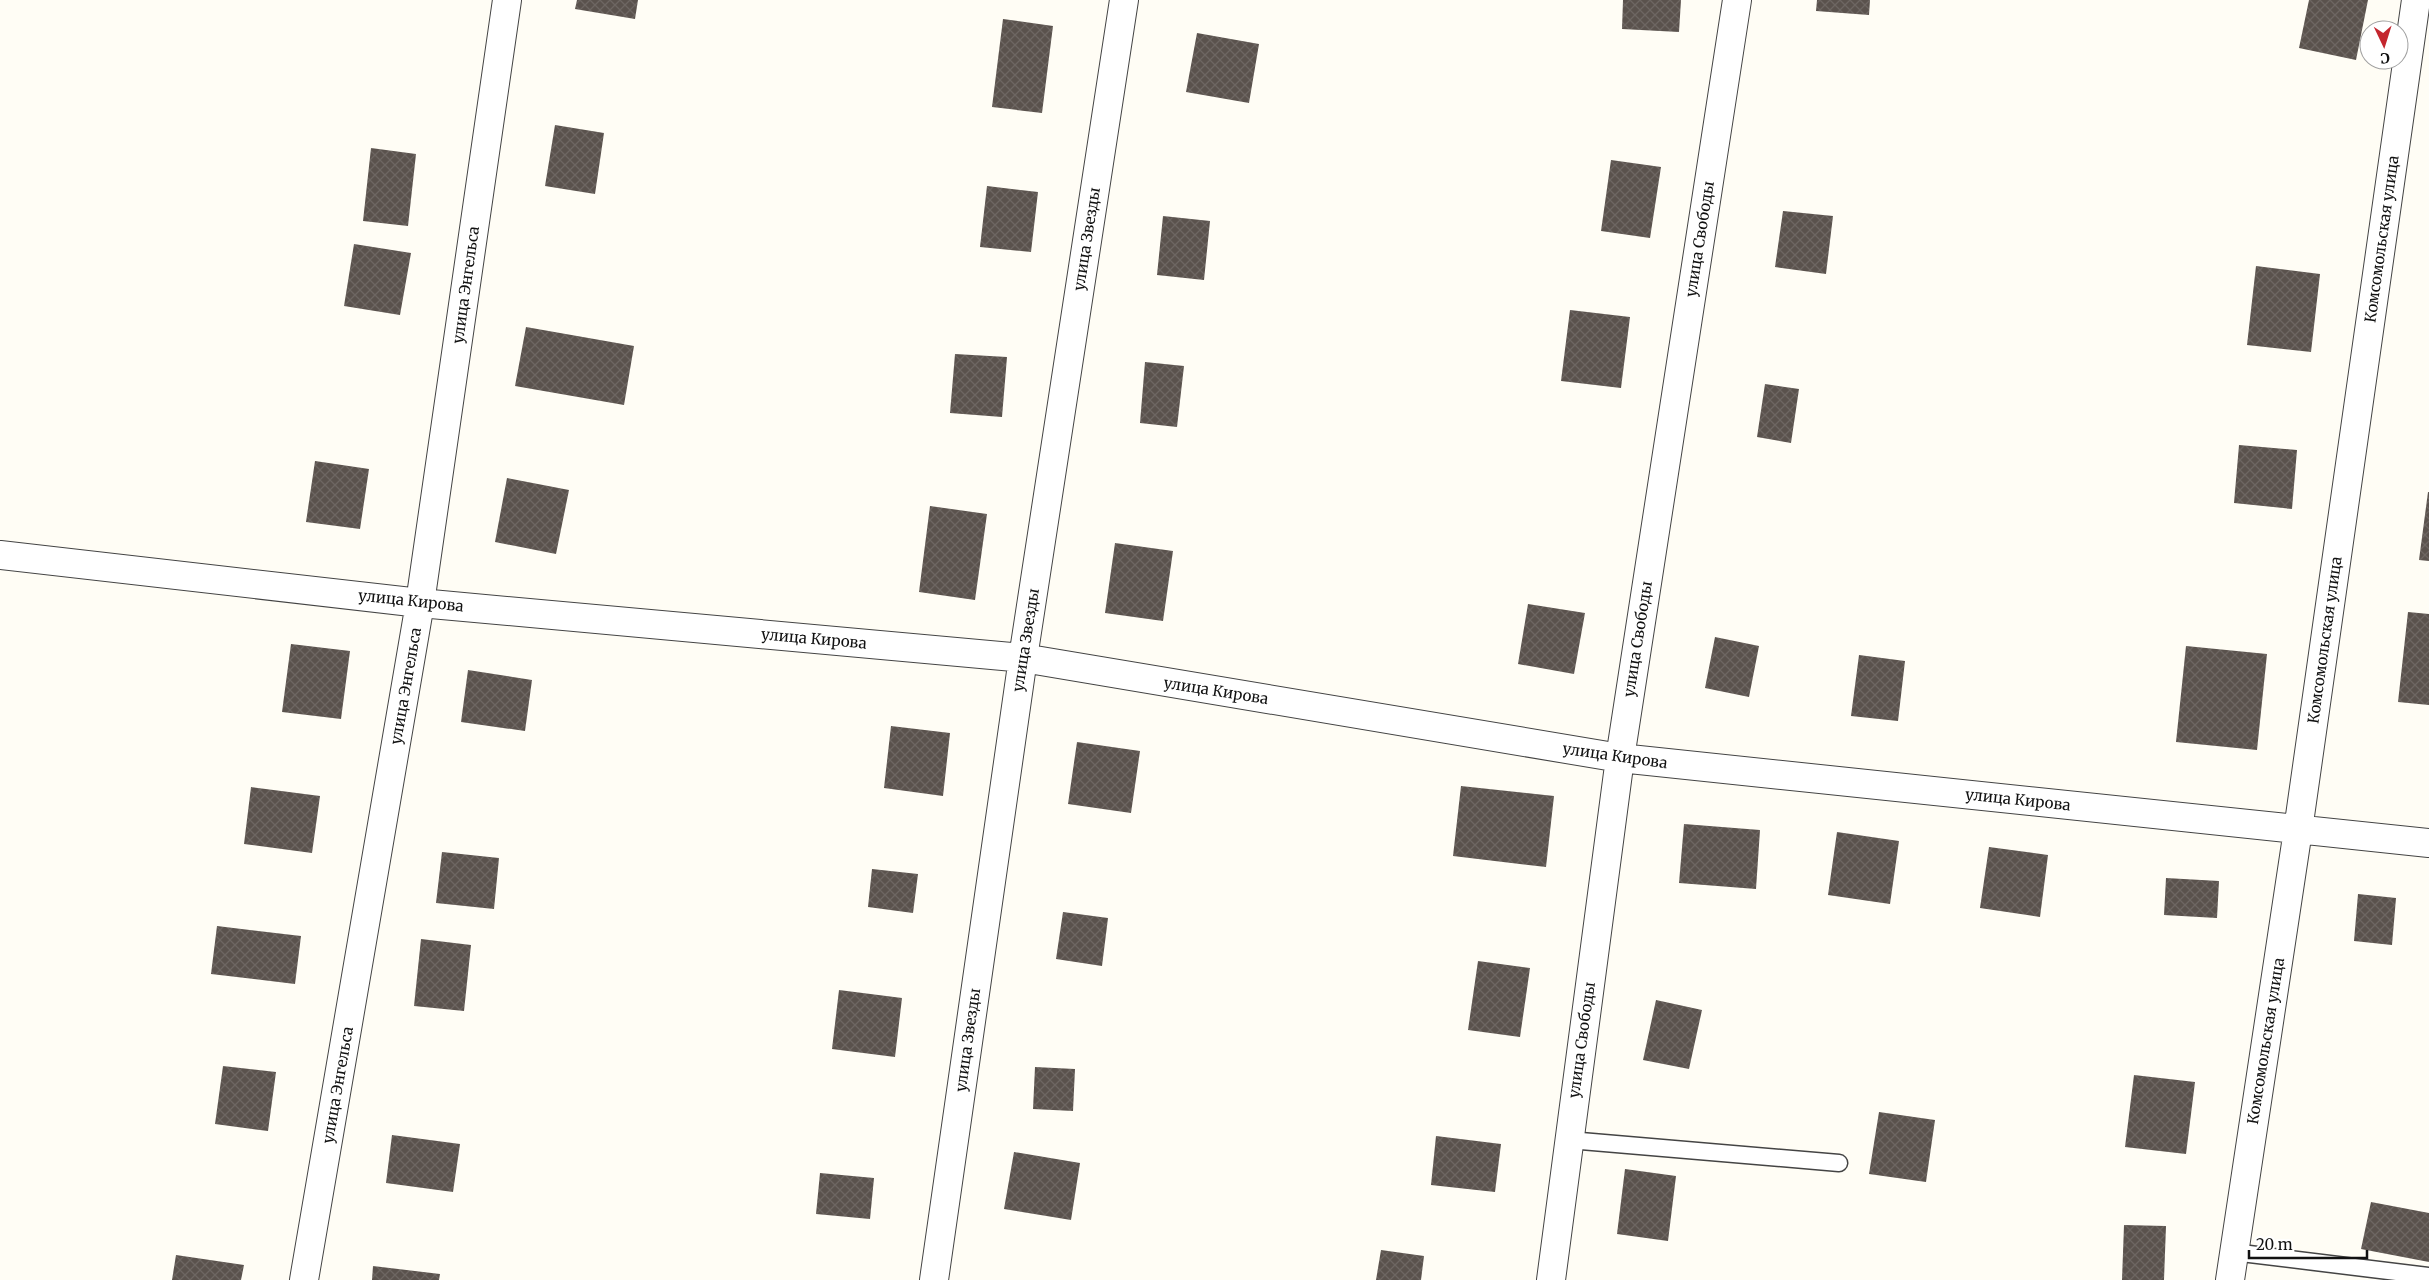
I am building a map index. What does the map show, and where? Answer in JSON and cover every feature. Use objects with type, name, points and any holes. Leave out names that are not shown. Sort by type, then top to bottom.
[{"type":"street","name":"улица Энгельса","points":[[304,1280],[420,603],[507,0]]},
{"type":"street","name":"улица Звезды","points":[[934,1280],[1022,658],[1124,0]]},
{"type":"street","name":"улица Свободы","points":[[1550,1280],[1620,758],[1738,0]]},
{"type":"street","name":"Комсомольская улица","points":[[2230,1280],[2298,830],[2416,0]]},
{"type":"street","name":"улица Кирова","points":[[0,555],[420,603],[1022,658],[1620,758],[2429,844]]},
{"type":"lane","points":[[1569,1140],[1839,1163]]},
{"type":"lane","points":[[2233,1252],[2429,1276]]},
{"type":"building","points":[[577,0],[638,0],[635,19],[575,9]]},
{"type":"building","points":[[1623,0],[1681,0],[1679,32],[1622,29]]},
{"type":"building","points":[[1817,0],[1870,0],[1869,15],[1816,11]]},
{"type":"building","points":[[2309,0],[2368,0],[2364,20],[2359,20],[2359,45],[2356,60],[2299,48]]},
{"type":"building","points":[[1003,19],[1053,26],[1042,113],[992,107]]},
{"type":"building","points":[[1197,33],[1259,44],[1249,103],[1186,92]]},
{"type":"building","points":[[555,125],[604,133],[595,194],[545,186]]},
{"type":"building","points":[[371,148],[416,154],[408,226],[363,221]]},
{"type":"building","points":[[1611,160],[1661,167],[1650,238],[1601,231]]},
{"type":"building","points":[[987,186],[1038,192],[1031,252],[980,247]]},
{"type":"building","points":[[1783,211],[1833,216],[1826,274],[1775,267]]},
{"type":"building","points":[[1163,216],[1210,221],[1204,280],[1157,275]]},
{"type":"building","points":[[354,244],[411,253],[400,315],[344,306]]},
{"type":"building","points":[[2256,266],[2320,274],[2311,352],[2247,345]]},
{"type":"building","points":[[1570,310],[1630,317],[1621,388],[1561,381]]},
{"type":"building","points":[[526,327],[634,346],[624,405],[515,386]]},
{"type":"building","points":[[955,354],[1007,357],[1002,417],[950,413]]},
{"type":"building","points":[[1145,362],[1184,366],[1177,427],[1140,423]]},
{"type":"building","points":[[1765,384],[1799,389],[1791,443],[1757,437]]},
{"type":"building","points":[[2239,445],[2297,450],[2292,509],[2234,503]]},
{"type":"building","points":[[315,461],[369,469],[360,529],[306,522]]},
{"type":"building","points":[[507,478],[569,490],[556,554],[495,542]]},
{"type":"building","points":[[2429,492],[2429,561],[2419,560]]},
{"type":"building","points":[[930,506],[987,514],[975,600],[919,592]]},
{"type":"building","points":[[1115,543],[1173,551],[1163,621],[1105,613]]},
{"type":"building","points":[[1528,604],[1585,613],[1574,674],[1518,664]]},
{"type":"building","points":[[2408,612],[2429,614],[2429,705],[2398,702]]},
{"type":"building","points":[[1715,637],[1759,646],[1749,697],[1705,688]]},
{"type":"building","points":[[291,644],[350,651],[341,719],[282,712]]},
{"type":"building","points":[[2186,646],[2267,654],[2257,750],[2176,742]]},
{"type":"building","points":[[1859,655],[1905,661],[1898,721],[1851,716]]},
{"type":"building","points":[[468,670],[532,680],[525,731],[461,722]]},
{"type":"building","points":[[891,726],[950,733],[943,796],[884,788]]},
{"type":"building","points":[[1077,742],[1140,751],[1131,813],[1068,804]]},
{"type":"building","points":[[1461,786],[1554,796],[1546,867],[1453,856]]},
{"type":"building","points":[[251,787],[320,796],[312,853],[244,844]]},
{"type":"building","points":[[1684,824],[1760,830],[1756,889],[1679,883]]},
{"type":"building","points":[[1837,832],[1899,841],[1890,904],[1828,895]]},
{"type":"building","points":[[1989,847],[2048,855],[2040,917],[1980,908]]},
{"type":"building","points":[[442,852],[499,858],[494,909],[436,903]]},
{"type":"building","points":[[872,869],[918,874],[913,913],[868,907]]},
{"type":"building","points":[[2166,878],[2219,881],[2217,918],[2164,915]]},
{"type":"building","points":[[2358,894],[2396,898],[2392,945],[2354,941]]},
{"type":"building","points":[[1063,912],[1108,918],[1102,966],[1056,959]]},
{"type":"building","points":[[217,926],[301,936],[295,984],[211,974]]},
{"type":"building","points":[[421,939],[471,945],[464,1011],[414,1006]]},
{"type":"building","points":[[1478,961],[1530,968],[1520,1037],[1468,1030]]},
{"type":"building","points":[[839,990],[902,998],[895,1057],[832,1049]]},
{"type":"building","points":[[1656,1000],[1702,1010],[1689,1069],[1643,1060]]},
{"type":"building","points":[[223,1066],[276,1072],[268,1131],[215,1124]]},
{"type":"building","points":[[1035,1067],[1075,1069],[1073,1111],[1033,1109]]},
{"type":"building","points":[[2134,1075],[2195,1082],[2186,1154],[2125,1147]]},
{"type":"building","points":[[1879,1112],[1935,1120],[1926,1182],[1869,1174]]},
{"type":"building","points":[[392,1135],[460,1144],[453,1192],[386,1183]]},
{"type":"building","points":[[1436,1136],[1501,1144],[1495,1192],[1431,1185]]},
{"type":"building","points":[[1014,1152],[1080,1163],[1071,1220],[1004,1209]]},
{"type":"building","points":[[1625,1169],[1676,1176],[1668,1241],[1617,1234]]},
{"type":"building","points":[[820,1173],[874,1178],[870,1219],[816,1214]]},
{"type":"building","points":[[2371,1202],[2429,1213],[2429,1262],[2361,1249]]},
{"type":"building","points":[[2124,1225],[2166,1226],[2164,1280],[2122,1280]]},
{"type":"building","points":[[1381,1250],[1424,1256],[1421,1280],[1376,1280]]},
{"type":"building","points":[[176,1255],[244,1265],[241,1280],[172,1280]]},
{"type":"building","points":[[373,1266],[440,1274],[439,1280],[372,1280]]}]
